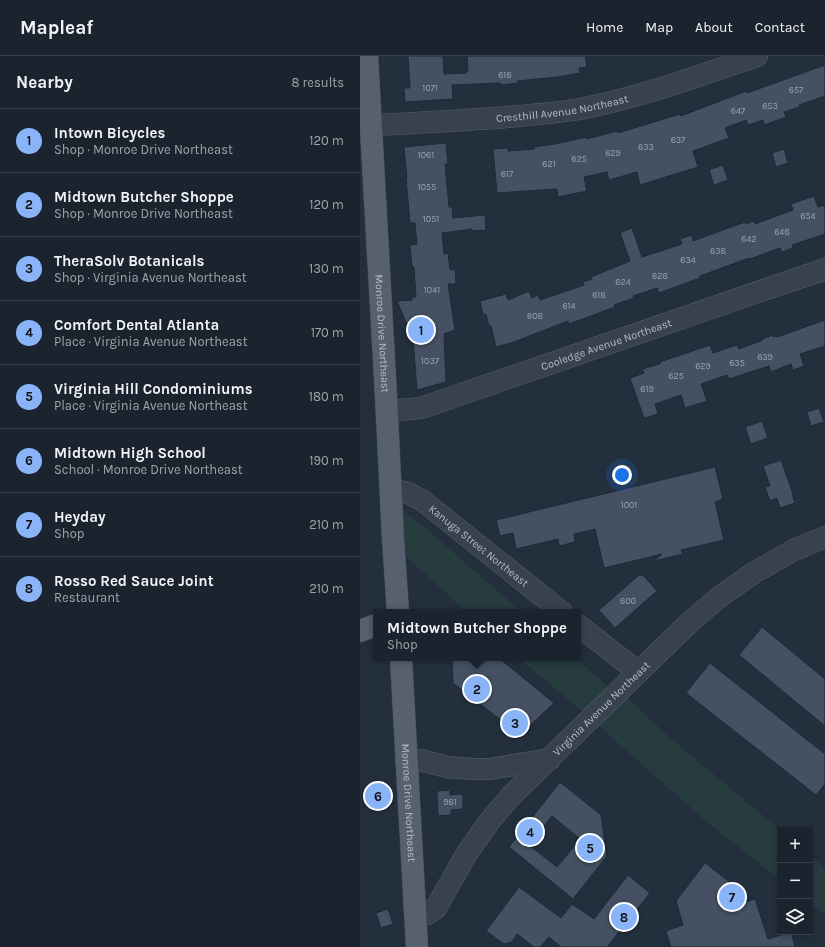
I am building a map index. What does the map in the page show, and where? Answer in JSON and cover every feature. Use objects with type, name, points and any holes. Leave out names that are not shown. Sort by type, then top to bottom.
[{"type":"main road","name":"Monroe Drive Northeast","points":[[366,56],[365,126],[387,412],[398,609]]},
{"type":"main road","points":[[360,631],[373,626]]},
{"type":"main road","name":"Monroe Drive Northeast","points":[[401,661],[417,947]]},
{"type":"street","name":"Cresthill Avenue Northeast","points":[[365,126],[462,121],[579,109],[617,101],[670,86],[757,56]]},
{"type":"street","name":"Cooledge Avenue Northeast","points":[[387,412],[421,408],[825,269]]},
{"type":"street","name":"Kanuga Street Northeast","points":[[391,489],[408,493],[423,501],[558,609]]},
{"type":"street","name":"Virginia Avenue Northeast","points":[[415,916],[427,914],[436,908],[467,853],[492,818],[512,795],[688,624],[718,598],[755,572],[794,550],[825,537]]},
{"type":"street","points":[[581,627],[638,672]]},
{"type":"street","points":[[406,761],[420,760],[447,767],[490,769],[550,759]]},
{"type":"green space","points":[[398,507],[416,520],[519,609],[464,609],[401,551]]},
{"type":"green space","points":[[523,661],[579,661],[607,686],[611,692],[587,715]]},
{"type":"green space","points":[[621,692],[669,737],[777,827],[777,878],[707,822],[593,721]]},
{"type":"green space","points":[[813,858],[825,868],[825,914],[813,905]]},
{"type":"building","points":[[408,56],[443,56],[444,74],[466,73],[466,71],[468,71],[467,56],[585,56],[587,67],[579,68],[580,73],[517,81],[518,83],[501,85],[500,83],[452,85],[453,99],[405,102],[404,88],[410,88]]},
{"type":"building","points":[[825,65],[825,96],[784,112],[786,117],[764,125],[763,120],[748,125],[746,120],[725,128],[729,138],[693,151],[698,167],[640,185],[637,172],[609,180],[607,172],[584,177],[587,191],[558,197],[557,189],[497,193],[493,149],[508,148],[508,151],[534,149],[534,147],[587,137],[587,139],[617,131],[618,133],[680,114],[681,116],[747,91],[747,93]]},
{"type":"building","points":[[446,143],[448,164],[445,164],[449,207],[452,207],[453,218],[485,215],[486,230],[472,231],[472,229],[442,233],[444,254],[448,253],[450,270],[455,269],[456,284],[448,284],[455,330],[444,334],[446,382],[417,390],[413,339],[397,301],[412,300],[412,297],[416,297],[414,267],[412,267],[410,245],[417,244],[415,223],[410,223],[404,147]]},
{"type":"building","points":[[784,149],[788,163],[776,167],[772,153]]},
{"type":"building","points":[[723,165],[728,180],[714,185],[709,170]]},
{"type":"building","points":[[814,196],[818,207],[825,205],[825,234],[792,245],[793,248],[782,252],[780,248],[750,259],[749,258],[659,293],[657,288],[633,296],[634,298],[614,305],[615,307],[569,324],[568,321],[514,342],[496,347],[491,326],[489,326],[486,314],[483,315],[480,301],[506,294],[508,300],[529,291],[532,298],[538,295],[540,300],[584,285],[583,282],[592,279],[591,277],[630,261],[620,233],[632,228],[642,257],[682,244],[680,239],[692,235],[693,241],[745,222],[746,224],[754,221],[755,224],[793,210],[791,204]]},
{"type":"building","points":[[825,320],[825,346],[800,354],[804,366],[793,370],[791,364],[771,372],[769,366],[729,379],[727,375],[701,384],[707,401],[685,408],[681,395],[655,404],[658,414],[644,418],[630,378],[644,373],[642,369],[660,364],[660,362],[710,345],[713,353],[737,345],[739,349],[773,335],[773,337],[777,337]]},
{"type":"building","points":[[819,408],[824,422],[811,426],[807,412]]},
{"type":"building","points":[[762,421],[768,438],[751,444],[745,427]]},
{"type":"building","points":[[781,460],[795,503],[780,508],[777,498],[770,501],[765,487],[770,486],[763,466]]},
{"type":"building","points":[[715,467],[723,499],[715,502],[724,540],[681,550],[683,554],[654,561],[662,554],[604,568],[595,529],[574,534],[575,542],[559,546],[558,539],[516,549],[513,533],[500,536],[496,520]]},
{"type":"building","points":[[639,575],[643,575],[657,591],[615,628],[599,610]]},
{"type":"building","points":[[762,627],[825,679],[825,726],[739,655]]},
{"type":"building","points":[[452,661],[503,661],[554,703],[520,735],[453,683]]},
{"type":"building","points":[[710,663],[825,754],[825,784],[816,795],[686,693]]},
{"type":"building","points":[[560,782],[601,815],[607,856],[573,899],[509,847]],"holes":[[[552,816],[580,839],[557,867],[529,845]]]},
{"type":"building","points":[[450,790],[450,795],[463,794],[463,809],[451,810],[451,815],[438,816],[437,791]]},
{"type":"building","points":[[705,863],[735,886],[740,904],[755,899],[768,939],[781,935],[792,935],[795,947],[671,947],[666,931],[683,925],[676,901]]},
{"type":"building","points":[[628,875],[650,893],[607,947],[561,947],[549,937],[540,947],[534,947],[517,934],[512,942],[504,944],[486,931],[519,887],[561,918],[572,904],[594,919]]},
{"type":"building","points":[[388,909],[393,924],[381,928],[376,913]]},
{"type":"place","name":"Intown Bicycles","points":[[421,330]]},
{"type":"place","name":"Midtown Butcher Shoppe","points":[[477,689]]},
{"type":"place","name":"TheraSolv Botanicals","points":[[515,723]]},
{"type":"place","name":"Midtown High School","points":[[378,796]]},
{"type":"place","name":"Comfort Dental Atlanta","points":[[530,832]]},
{"type":"place","name":"Virginia Hill Condominiums","points":[[590,848]]},
{"type":"place","name":"Heyday","points":[[732,897]]},
{"type":"place","name":"Rosso Red Sauce Joint","points":[[624,917]]}]
